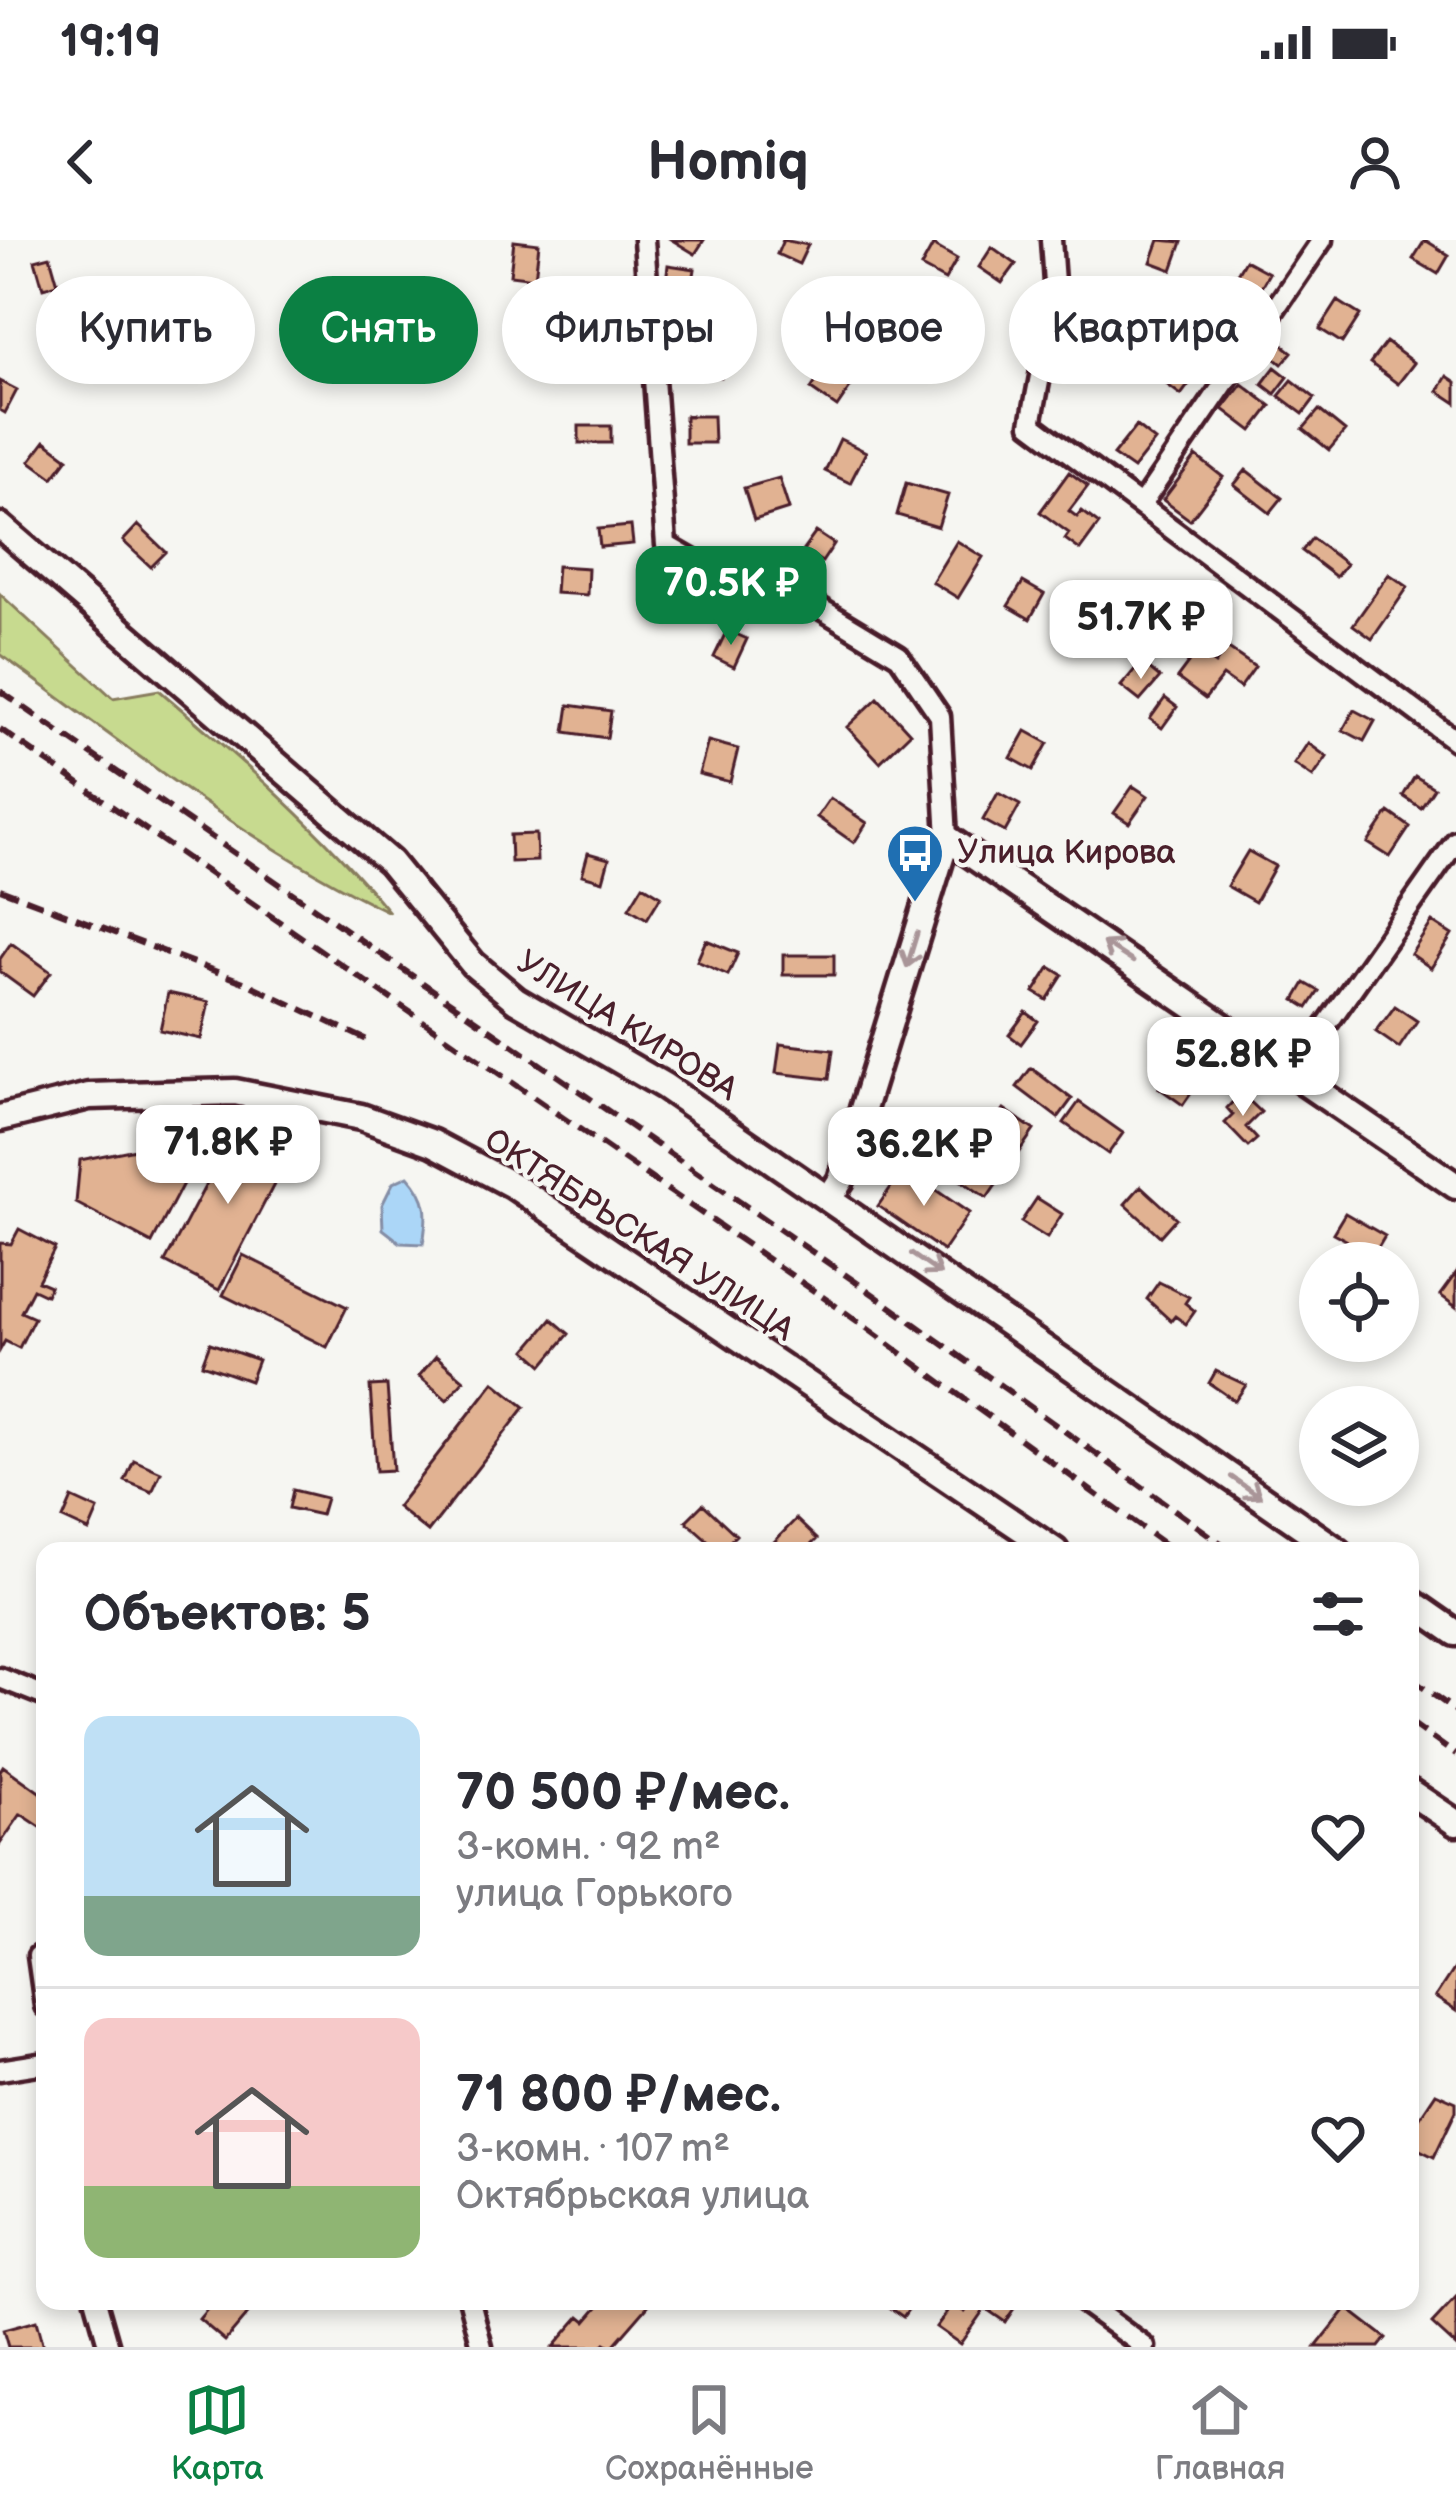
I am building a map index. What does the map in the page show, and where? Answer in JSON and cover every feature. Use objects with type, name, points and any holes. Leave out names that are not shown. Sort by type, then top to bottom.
[{"type":"street","points":[[644,240],[666,545],[711,571],[818,607],[898,656],[940,716],[947,838],[841,1180],[830,1197]]},
{"type":"street","points":[[1051,240],[1055,297],[1031,424],[1456,741]]},
{"type":"street","points":[[1141,505],[1322,240]]},
{"type":"street","name":"УЛИЦА КИРОВА","points":[[0,526],[390,862],[473,964],[516,1000],[664,1086],[830,1197],[1326,1542]]},
{"type":"street","points":[[947,838],[1456,1186]]},
{"type":"street","points":[[1292,1074],[1456,841]]},
{"type":"street","name":"ОКТЯБРЬСКАЯ УЛИЦА","points":[[0,1118],[89,1096],[235,1092],[362,1117],[433,1143],[514,1186],[1042,1542]]},
{"type":"street","points":[[1419,1607],[1456,1633]]},
{"type":"street","points":[[0,1678],[36,1692]]},
{"type":"street","points":[[1419,1798],[1456,1823]]},
{"type":"street","points":[[0,2070],[36,2064]]},
{"type":"street","points":[[99,2310],[109,2347]]},
{"type":"street","points":[[472,2310],[482,2347]]},
{"type":"street","points":[[1094,2310],[1145,2347]]},
{"type":"green space","points":[[0,594],[113,698],[159,690],[308,824],[389,912],[237,825],[0,654]]},
{"type":"water","points":[[408,1176],[425,1207],[423,1244],[401,1243],[383,1229],[382,1205],[393,1183]]},
{"type":"building","points":[[672,240],[704,240],[695,254]]},
{"type":"building","points":[[783,240],[808,245],[799,264],[777,254]]},
{"type":"building","points":[[1159,240],[1182,242],[1172,270],[1151,262]]},
{"type":"building","points":[[1425,240],[1449,255],[1438,274],[1413,259]]},
{"type":"building","points":[[514,241],[539,244],[535,276],[510,275]]},
{"type":"building","points":[[933,245],[957,259],[947,276],[921,267]]},
{"type":"building","points":[[992,247],[1016,264],[1002,283],[979,267]]},
{"type":"building","points":[[50,256],[56,276],[40,276],[35,260]]},
{"type":"building","points":[[1245,260],[1269,273],[1267,276],[1236,276]]},
{"type":"building","points":[[668,265],[695,269],[694,276],[667,276]]},
{"type":"building","points":[[1338,301],[1360,315],[1342,343],[1320,329]]},
{"type":"building","points":[[1386,342],[1414,363],[1398,384],[1370,363]]},
{"type":"building","points":[[1281,343],[1292,352],[1281,363]]},
{"type":"building","points":[[1281,372],[1288,377],[1275,394],[1262,384],[1281,384]]},
{"type":"building","points":[[1447,376],[1456,382],[1456,403],[1438,391]]},
{"type":"building","points":[[1292,380],[1315,398],[1303,414],[1279,396]]},
{"type":"building","points":[[0,381],[17,390],[5,413],[0,410]]},
{"type":"building","points":[[814,384],[852,385],[837,407],[811,389]]},
{"type":"building","points":[[1166,384],[1189,384],[1181,395]]},
{"type":"building","points":[[1242,384],[1271,406],[1252,431],[1223,409]]},
{"type":"building","points":[[1319,410],[1345,431],[1329,450],[1303,429]]},
{"type":"building","points":[[685,416],[713,416],[714,443],[685,443]]},
{"type":"building","points":[[579,426],[611,426],[611,443],[579,443]]},
{"type":"building","points":[[1136,426],[1155,441],[1133,469],[1113,455]]},
{"type":"building","points":[[840,439],[866,452],[850,483],[825,471]]},
{"type":"building","points":[[45,441],[68,458],[53,478],[30,461]]},
{"type":"building","points":[[1196,456],[1223,477],[1190,520],[1163,500]]},
{"type":"building","points":[[1246,470],[1282,498],[1270,513],[1234,485]]},
{"type":"building","points":[[1069,472],[1088,486],[1069,511],[1077,517],[1082,511],[1099,524],[1080,550],[1065,539],[1069,533],[1040,512]]},
{"type":"building","points":[[779,478],[789,509],[754,520],[744,488]]},
{"type":"building","points":[[906,483],[948,495],[938,527],[897,515]]},
{"type":"building","points":[[138,525],[166,552],[151,567],[123,541]]},
{"type":"building","points":[[631,526],[633,544],[600,547],[598,529]]},
{"type":"building","points":[[816,532],[834,544],[822,562],[803,550]]},
{"type":"building","points":[[1312,538],[1346,564],[1336,577],[1302,551]]},
{"type":"building","points":[[957,541],[983,557],[958,598],[932,582]]},
{"type":"building","points":[[557,566],[588,568],[587,595],[555,593]]},
{"type":"building","points":[[1389,574],[1408,587],[1372,639],[1353,625]]},
{"type":"building","points":[[1023,582],[1044,594],[1030,619],[1008,606]]},
{"type":"building","points":[[1163,593],[1178,603],[1165,623],[1150,612]]},
{"type":"building","points":[[727,630],[747,639],[734,667],[714,657]]},
{"type":"building","points":[[1227,648],[1255,667],[1240,688],[1223,676],[1205,699],[1177,678],[1197,651],[1215,664]]},
{"type":"building","points":[[1141,662],[1160,678],[1140,701],[1121,686]]},
{"type":"building","points":[[878,698],[910,733],[880,762],[847,727]]},
{"type":"building","points":[[1165,698],[1177,707],[1162,728],[1150,719]]},
{"type":"building","points":[[569,705],[611,711],[607,738],[565,732]]},
{"type":"building","points":[[1354,710],[1375,721],[1364,741],[1343,730]]},
{"type":"building","points":[[1026,731],[1048,743],[1033,770],[1011,758]]},
{"type":"building","points":[[708,741],[738,749],[730,782],[699,774]]},
{"type":"building","points":[[1308,743],[1327,757],[1313,777],[1294,764]]},
{"type":"building","points":[[1415,776],[1434,788],[1421,808],[1403,796]]},
{"type":"building","points":[[1133,786],[1148,796],[1129,823],[1114,813]]},
{"type":"building","points":[[998,793],[1020,805],[1005,832],[983,820]]},
{"type":"building","points":[[830,798],[867,823],[854,843],[817,817]]},
{"type":"building","points":[[1389,812],[1410,827],[1390,857],[1368,843]]},
{"type":"building","points":[[536,834],[537,861],[511,862],[510,835]]},
{"type":"building","points":[[1248,851],[1275,866],[1255,902],[1227,886]]},
{"type":"building","points":[[588,853],[609,859],[603,881],[582,875]]},
{"type":"building","points":[[643,885],[661,896],[647,919],[629,908]]},
{"type":"building","points":[[1432,922],[1452,935],[1431,968],[1411,954]]},
{"type":"building","points":[[706,940],[738,953],[728,975],[697,961]]},
{"type":"building","points":[[11,943],[51,972],[33,996],[0,972],[0,959]]},
{"type":"building","points":[[783,955],[834,955],[834,975],[783,975]]},
{"type":"building","points":[[1050,967],[1063,975],[1047,1000],[1034,992]]},
{"type":"building","points":[[1305,983],[1319,991],[1308,1008],[1295,1000]]},
{"type":"building","points":[[168,993],[209,1002],[201,1039],[160,1030]]},
{"type":"building","points":[[1395,1006],[1417,1021],[1399,1048],[1376,1032]]},
{"type":"building","points":[[1026,1012],[1038,1021],[1021,1044],[1009,1035]]},
{"type":"building","points":[[780,1044],[833,1050],[829,1079],[776,1073]]},
{"type":"building","points":[[1177,1063],[1201,1079],[1183,1105],[1159,1088]]},
{"type":"building","points":[[1031,1068],[1072,1099],[1058,1118],[1017,1087]]},
{"type":"building","points":[[1241,1093],[1261,1112],[1246,1127],[1257,1139],[1248,1147],[1225,1123],[1233,1115],[1227,1108]]},
{"type":"building","points":[[1079,1102],[1123,1133],[1108,1154],[1064,1123]]},
{"type":"building","points":[[1004,1109],[1034,1130],[987,1198],[956,1177]]},
{"type":"building","points":[[238,1124],[291,1152],[219,1290],[165,1262]]},
{"type":"building","points":[[185,1139],[200,1151],[152,1243],[76,1203],[80,1160]]},
{"type":"building","points":[[904,1168],[969,1213],[943,1251],[878,1206]]},
{"type":"building","points":[[1141,1186],[1176,1218],[1160,1236],[1125,1204]]},
{"type":"building","points":[[1037,1198],[1062,1214],[1047,1238],[1021,1222]]},
{"type":"building","points":[[1345,1213],[1385,1236],[1381,1242],[1345,1242],[1333,1233]]},
{"type":"building","points":[[19,1229],[55,1248],[38,1281],[50,1286],[46,1295],[33,1289],[21,1312],[34,1318],[19,1348],[5,1341],[0,1350],[0,1243],[11,1244]]},
{"type":"building","points":[[243,1255],[347,1307],[327,1347],[223,1295]]},
{"type":"building","points":[[1456,1273],[1456,1307],[1440,1295]]},
{"type":"building","points":[[1159,1282],[1189,1297],[1185,1303],[1195,1311],[1186,1324],[1175,1316],[1171,1321],[1147,1299]]},
{"type":"building","points":[[552,1319],[569,1334],[543,1365],[526,1350]]},
{"type":"building","points":[[210,1343],[258,1360],[250,1381],[202,1364]]},
{"type":"building","points":[[436,1356],[464,1380],[447,1400],[419,1376]]},
{"type":"building","points":[[1216,1371],[1246,1385],[1235,1401],[1209,1383]]},
{"type":"building","points":[[494,1382],[525,1407],[428,1532],[397,1507]]},
{"type":"building","points":[[387,1385],[393,1470],[376,1471],[370,1386]]},
{"type":"building","points":[[134,1460],[161,1472],[152,1492],[125,1481]]},
{"type":"building","points":[[293,1490],[326,1498],[321,1515],[289,1508]]},
{"type":"building","points":[[72,1498],[98,1510],[89,1531],[63,1519]]},
{"type":"building","points":[[703,1504],[736,1535],[729,1542],[710,1542],[686,1521]]},
{"type":"building","points":[[796,1519],[817,1539],[814,1542],[774,1542]]},
{"type":"building","points":[[3,1766],[36,1790],[36,1824],[21,1814],[0,1844]]},
{"type":"building","points":[[1456,1965],[1456,2011],[1435,1997]]},
{"type":"building","points":[[1436,2093],[1456,2102],[1434,2157],[1419,2150],[1419,2118]]},
{"type":"building","points":[[1456,2298],[1456,2346],[1432,2324]]},
{"type":"building","points":[[206,2310],[251,2310],[225,2341],[199,2319]]},
{"type":"building","points":[[595,2310],[644,2310],[612,2347],[605,2343],[602,2347],[553,2347],[580,2316],[586,2321]]},
{"type":"building","points":[[949,2310],[984,2310],[960,2344],[936,2327]]},
{"type":"building","points":[[988,2310],[1013,2310],[1005,2322]]},
{"type":"building","points":[[1345,2310],[1386,2338],[1379,2347],[1316,2347]]},
{"type":"building","points":[[36,2321],[43,2347],[8,2347],[3,2330]]},
{"type":"railway","points":[[0,691],[863,1287],[1219,1542]]},
{"type":"railway","points":[[0,729],[846,1313],[1162,1542]]},
{"type":"railway","points":[[0,889],[246,983],[367,1040]]},
{"type":"railway","points":[[1419,1684],[1456,1711]]},
{"type":"railway","points":[[1419,1728],[1456,1755]]},
{"type":"place","name":"Улица Кирова","points":[[915,904]]}]
